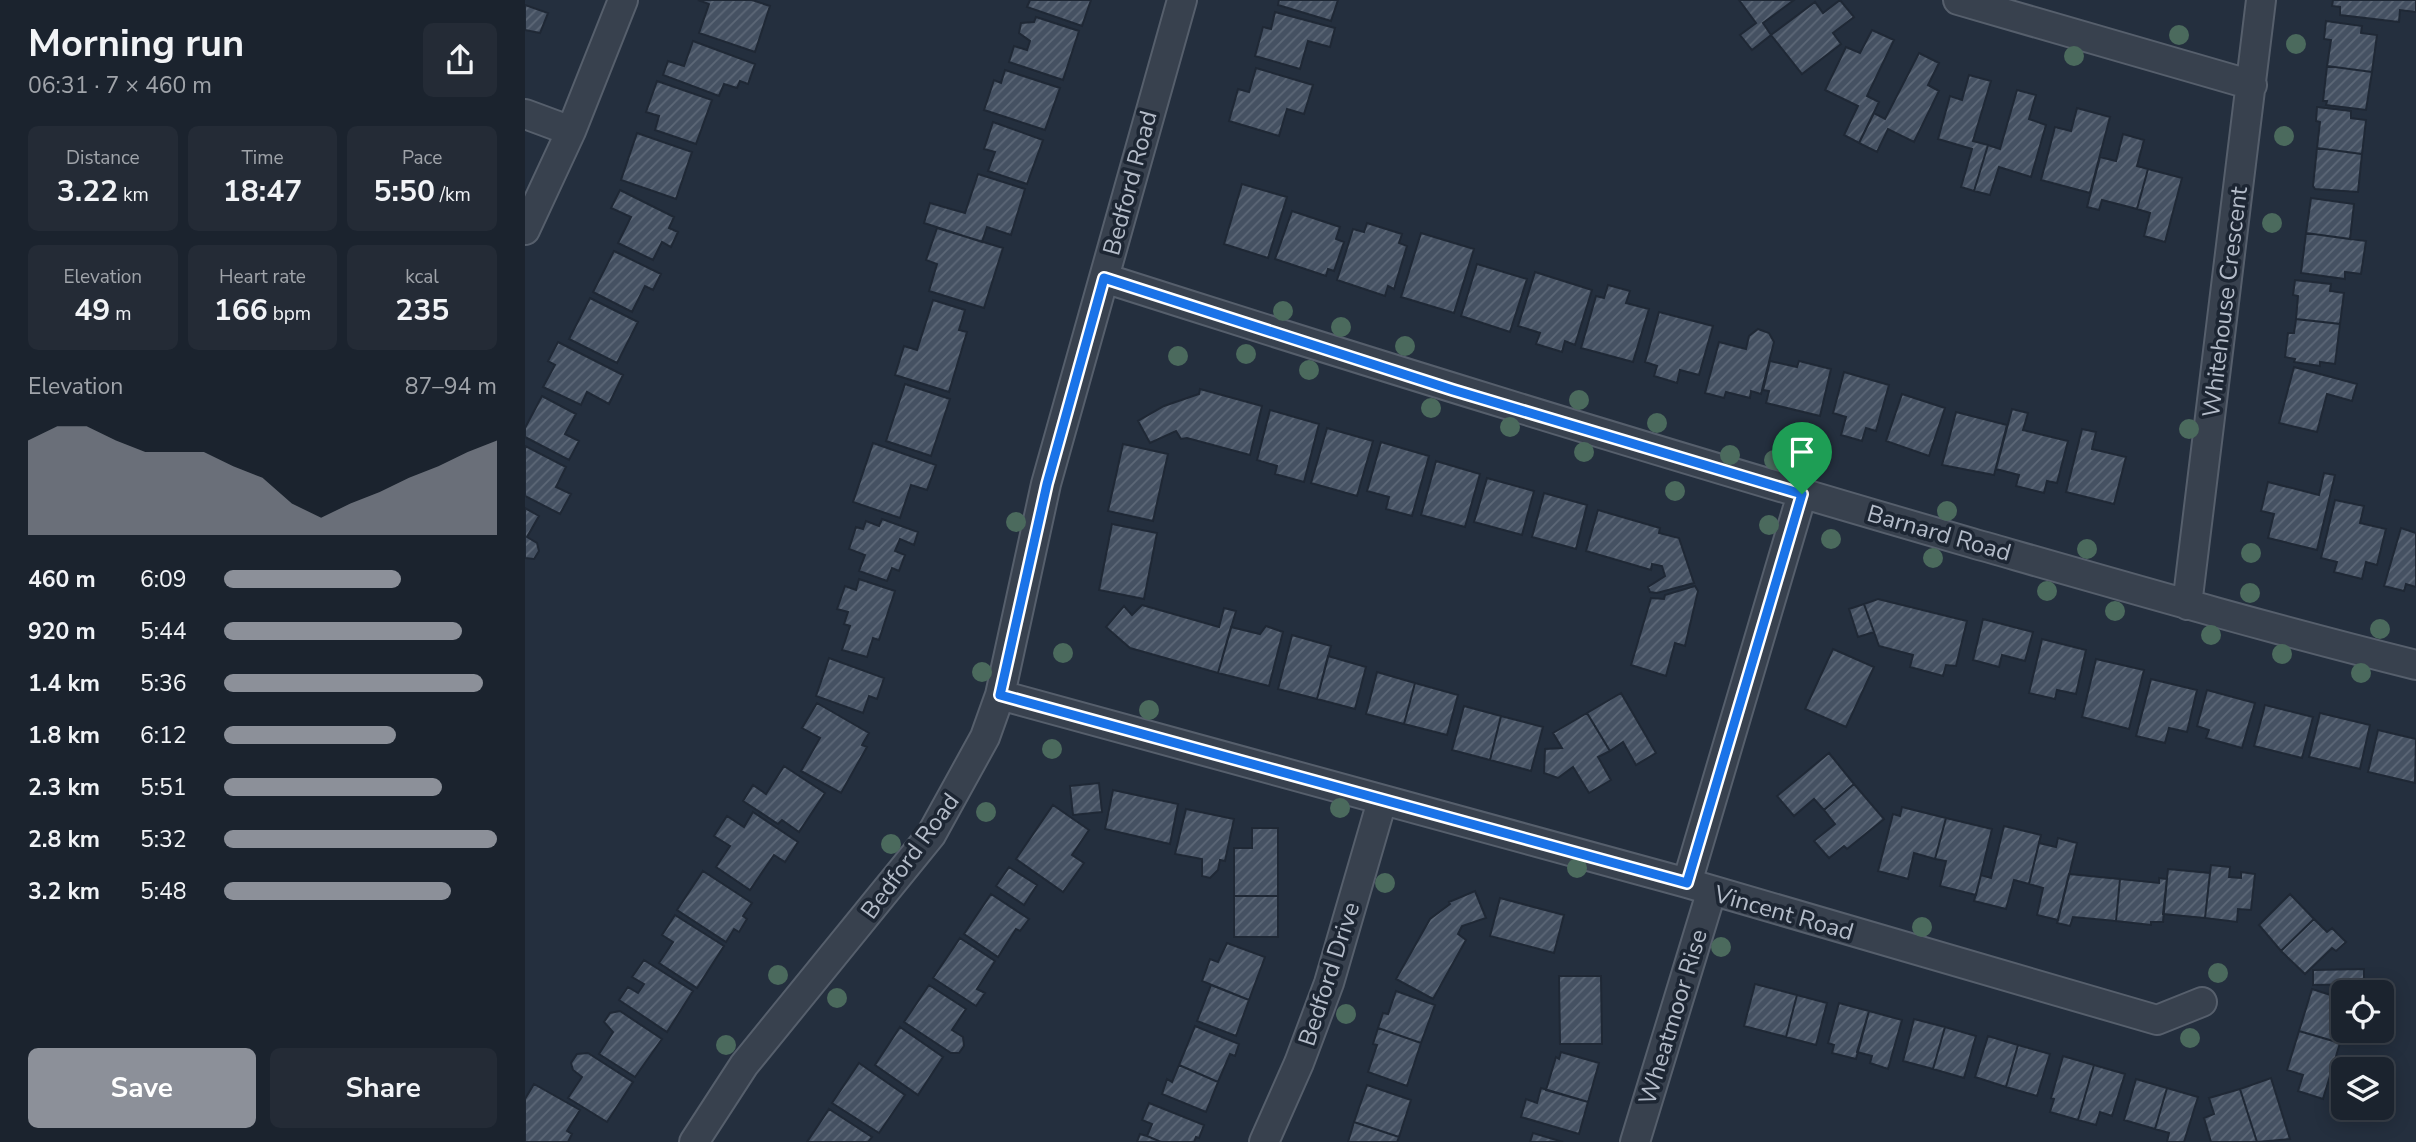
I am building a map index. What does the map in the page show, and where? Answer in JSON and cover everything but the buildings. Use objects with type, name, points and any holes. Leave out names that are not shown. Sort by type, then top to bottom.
[{"type":"street","points":[[525,230],[571,131],[623,0]]},
{"type":"street","name":"Bedford Road","points":[[694,1142],[744,1065],[932,835],[985,737],[1000,695],[1047,484],[1182,0]]},
{"type":"street","points":[[1958,0],[2252,85]]},
{"type":"street","name":"Whitehouse Crescent","points":[[2187,605],[2261,0]]},
{"type":"street","points":[[525,114],[571,131]]},
{"type":"street","name":"Barnard Road","points":[[1104,278],[1453,390],[1802,494],[2187,605],[2416,665]]},
{"type":"street","name":"Wheatmoor Rise","points":[[1636,1142],[1802,494]]},
{"type":"street","name":"Vincent Road","points":[[1000,695],[1699,888],[2157,1020],[2202,1002]]},
{"type":"street","name":"Bedford Drive","points":[[1264,1142],[1299,1063],[1329,983],[1381,801]]},
{"type":"route","points":[[1104,278],[1453,390],[1802,494],[1687,883],[1000,695],[1021,588],[1104,278]]}]
